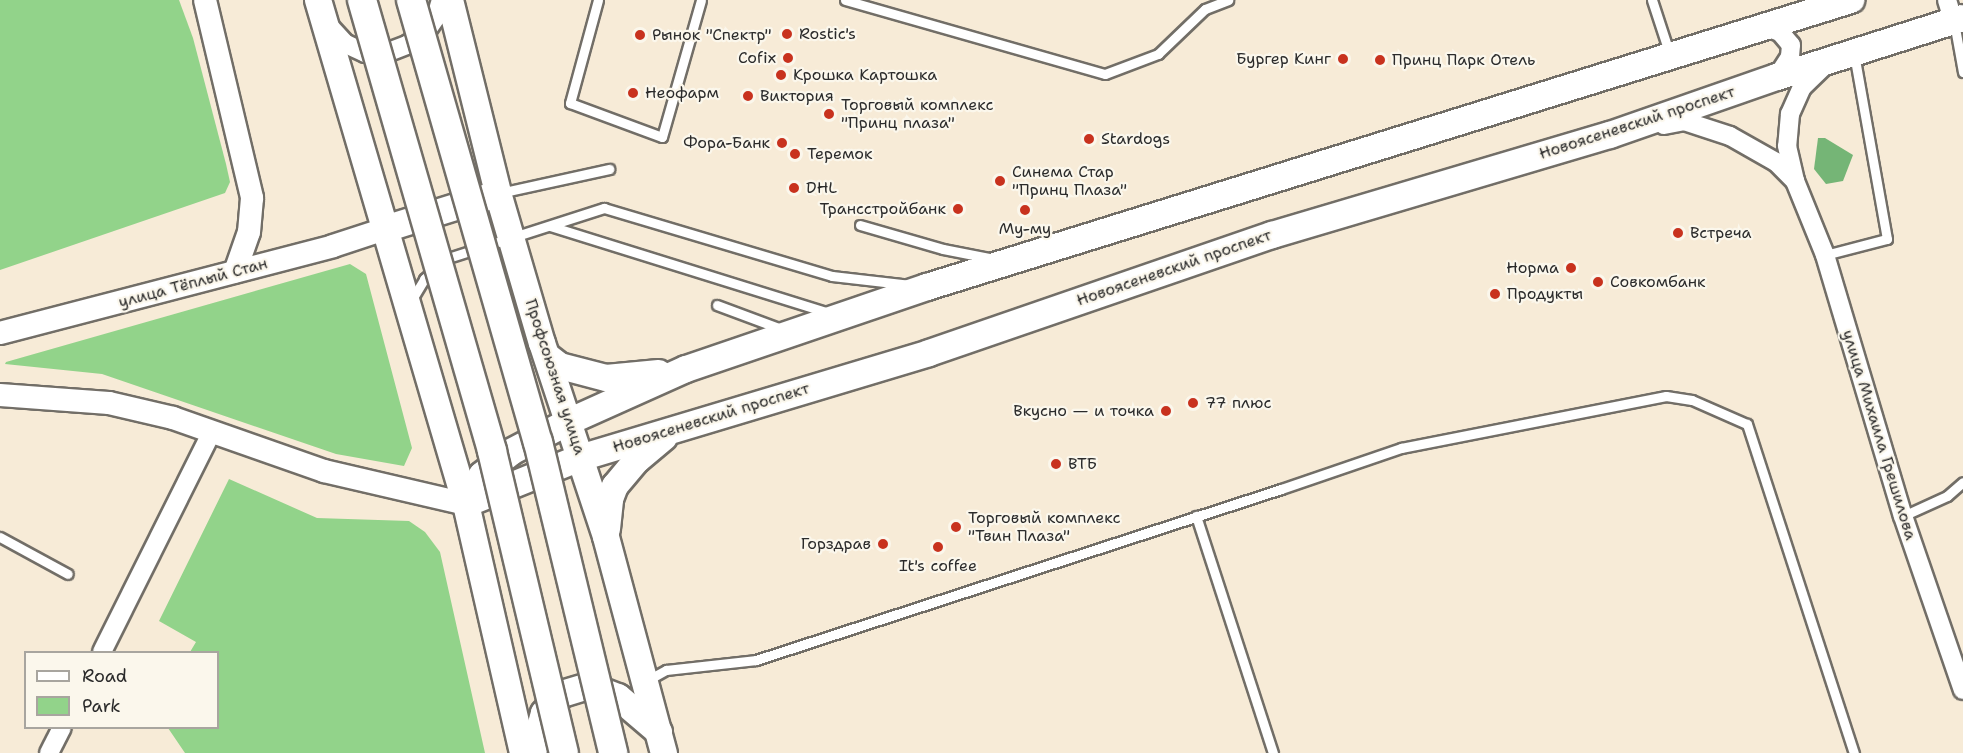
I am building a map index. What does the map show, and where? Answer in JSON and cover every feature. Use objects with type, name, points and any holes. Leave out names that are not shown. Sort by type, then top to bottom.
[{"type":"main road","points":[[362,0],[492,451],[564,753]]},
{"type":"main road","name":"Профсоюзная улица","points":[[411,0],[538,442],[613,753]]},
{"type":"main road","name":"Профсоюзная улица","points":[[450,0],[507,191],[512,238],[606,537],[661,742]]},
{"type":"main road","points":[[466,504],[482,475],[511,452],[568,422],[686,369],[1008,261],[1586,84],[1670,55],[1851,0]]},
{"type":"main road","points":[[320,8],[466,504],[523,753]]},
{"type":"main road","name":"Новоясеневский проспект","points":[[466,504],[580,458],[929,352],[1272,235],[1610,135],[1842,56],[1954,12]]},
{"type":"main road","points":[[385,229],[507,191]]},
{"type":"main road","points":[[548,357],[565,368],[606,378],[686,369]]},
{"type":"main road","points":[[606,537],[610,499],[615,486],[637,460],[674,429]]},
{"type":"main road","points":[[533,753],[544,713],[562,694],[589,686],[618,697],[661,742]]},
{"type":"street","points":[[205,0],[252,198],[249,232],[235,272]]},
{"type":"street","points":[[320,8],[346,44],[365,53],[386,53],[407,45],[425,33],[436,17],[441,0]]},
{"type":"street","points":[[1762,26],[1780,32],[1791,45],[1790,57],[1777,77]]},
{"type":"street","name":"улица Михаила Грешилова","points":[[1842,56],[1803,87],[1790,114],[1787,146],[1795,181],[1824,255],[1903,516],[1963,690]]},
{"type":"street","name":"улица Михаила Грешилова","points":[[1610,135],[1684,122],[1730,136],[1776,162],[1795,181]]},
{"type":"street","name":"улица Тёплый Стан","points":[[0,333],[333,246],[385,229]]},
{"type":"street","points":[[0,395],[109,403],[174,418],[211,433],[324,471],[466,504]]},
{"type":"street","points":[[102,651],[211,433]]},
{"type":"street","points":[[49,753],[61,729]]},
{"type":"lane","points":[[598,0],[570,103],[662,137],[701,0]]},
{"type":"lane","points":[[845,0],[1106,74],[1158,54],[1205,9],[1228,0]]},
{"type":"lane","points":[[1652,0],[1670,55]]},
{"type":"lane","points":[[1954,12],[1963,72]]},
{"type":"lane","points":[[1824,255],[1887,239],[1842,56]]},
{"type":"lane","points":[[507,191],[609,169]]},
{"type":"lane","points":[[408,306],[424,279],[448,258],[604,208],[832,276],[927,287]]},
{"type":"lane","points":[[860,225],[942,249],[1008,261]]},
{"type":"lane","points":[[549,226],[776,295],[840,317]]},
{"type":"lane","points":[[717,305],[792,333]]},
{"type":"lane","points":[[646,681],[666,670],[756,660],[1401,448],[1666,396],[1692,400],[1747,424],[1854,753]]},
{"type":"lane","points":[[1903,516],[1947,496],[1963,482]]},
{"type":"lane","points":[[1196,516],[1273,753]]},
{"type":"lane","points":[[0,537],[68,574]]},
{"type":"green space","points":[[0,0],[179,0],[193,38],[226,164],[230,182],[225,193],[0,270]]},
{"type":"green space","points":[[1818,138],[1825,138],[1853,155],[1843,181],[1826,184],[1814,169]]},
{"type":"green space","points":[[350,264],[366,274],[412,448],[404,466],[336,454],[102,374],[5,364],[6,362]]},
{"type":"green space","points":[[229,479],[317,518],[409,521],[425,532],[440,552],[485,753],[185,753],[169,729],[219,729],[219,651],[191,651],[196,642],[159,621]]},
{"type":"place","name":"Rostic's","points":[[787,34]]},
{"type":"place","name":"Рынок \"Спектр\"","points":[[640,35]]},
{"type":"place","name":"Cofix","points":[[788,58]]},
{"type":"place","name":"Бургер Кинг","points":[[1343,59]]},
{"type":"place","name":"Принц Парк Отель","points":[[1380,60]]},
{"type":"place","name":"Крошка Картошка","points":[[781,75]]},
{"type":"place","name":"Неофарм","points":[[633,93]]},
{"type":"place","name":"Виктория","points":[[748,96]]},
{"type":"place","name":"Торговый комплекс \"Принц плаза\"","points":[[829,114]]},
{"type":"place","name":"Stardogs","points":[[1089,139]]},
{"type":"place","name":"Фора-Банк","points":[[782,143]]},
{"type":"place","name":"Теремок","points":[[795,154]]},
{"type":"place","name":"Синема Стар \"Принц Плаза\"","points":[[1000,181]]},
{"type":"place","name":"DHL","points":[[794,188]]},
{"type":"place","name":"Трансстройбанк","points":[[958,209]]},
{"type":"place","name":"Му-му","points":[[1025,210]]},
{"type":"place","name":"Встреча","points":[[1678,233]]},
{"type":"place","name":"Норма","points":[[1571,268]]},
{"type":"place","name":"Совкомбанк","points":[[1598,282]]},
{"type":"place","name":"Продукты","points":[[1495,294]]},
{"type":"place","name":"77 плюс","points":[[1193,403]]},
{"type":"place","name":"Вкусно — и точка","points":[[1166,411]]},
{"type":"place","name":"ВТБ","points":[[1056,464]]},
{"type":"place","name":"Торговый комплекс \"Твин Плаза\"","points":[[956,527]]},
{"type":"place","name":"Горздрав","points":[[883,544]]},
{"type":"place","name":"It's coffee","points":[[938,547]]}]
